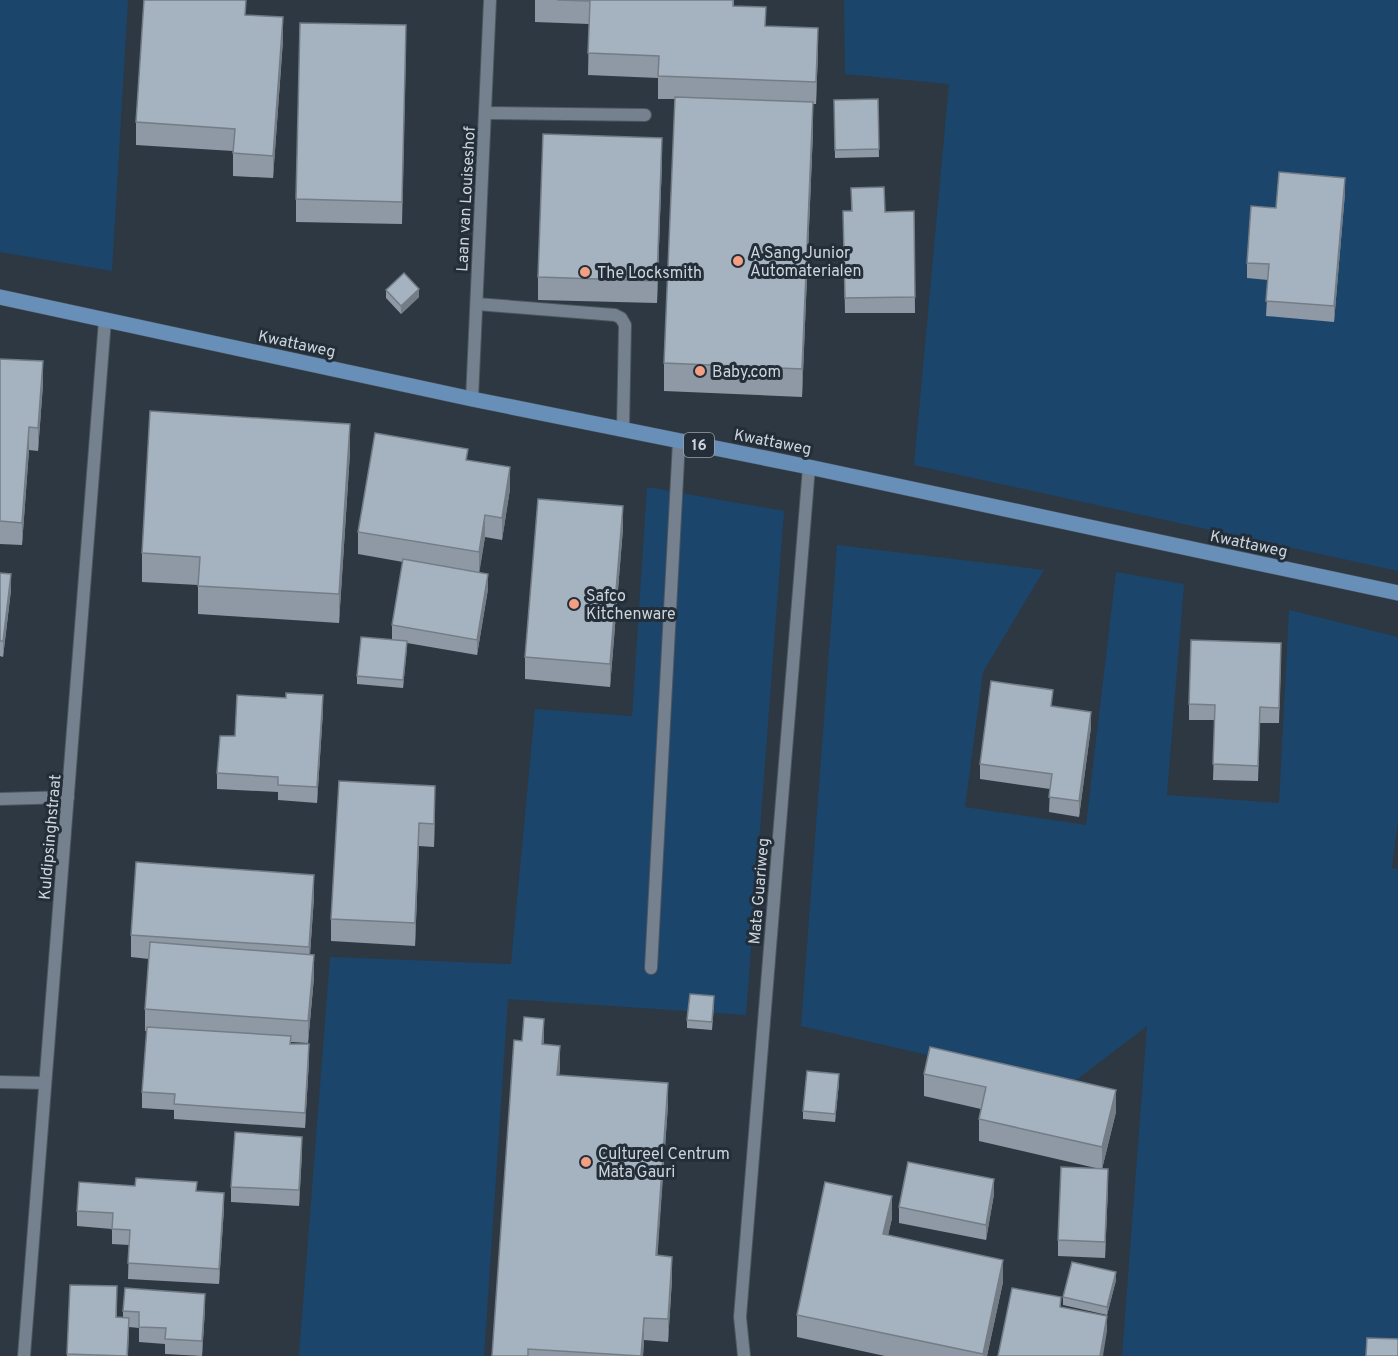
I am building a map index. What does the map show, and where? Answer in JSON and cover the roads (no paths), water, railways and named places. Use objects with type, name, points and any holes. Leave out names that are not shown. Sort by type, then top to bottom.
[{"type":"main road","name":"Kwattaweg","points":[[0,297],[472,399],[808,467],[1398,593]]},
{"type":"street","name":"Laan van Louiseshof","points":[[472,399],[490,0]]},
{"type":"street","points":[[485,113],[645,115]]},
{"type":"street","points":[[477,304],[615,315],[621,318],[625,325],[623,429]]},
{"type":"street","name":"Kuldipsinghstraat","points":[[24,1356],[105,320]]},
{"type":"street","points":[[651,968],[679,441]]},
{"type":"street","name":"Mata Guariweg","points":[[744,1356],[740,1317],[808,467]]},
{"type":"street","points":[[0,799],[68,797]]},
{"type":"street","points":[[0,1082],[45,1083]]},
{"type":"place","name":"A Sang Junior Automaterialen","points":[[738,261]]},
{"type":"place","name":"The Locksmith","points":[[585,272]]},
{"type":"place","name":"Baby.com","points":[[700,371]]},
{"type":"place","name":"Safco Kitchenware","points":[[574,604]]},
{"type":"place","name":"Cultureel Centrum Mata Gauri","points":[[586,1162]]}]
